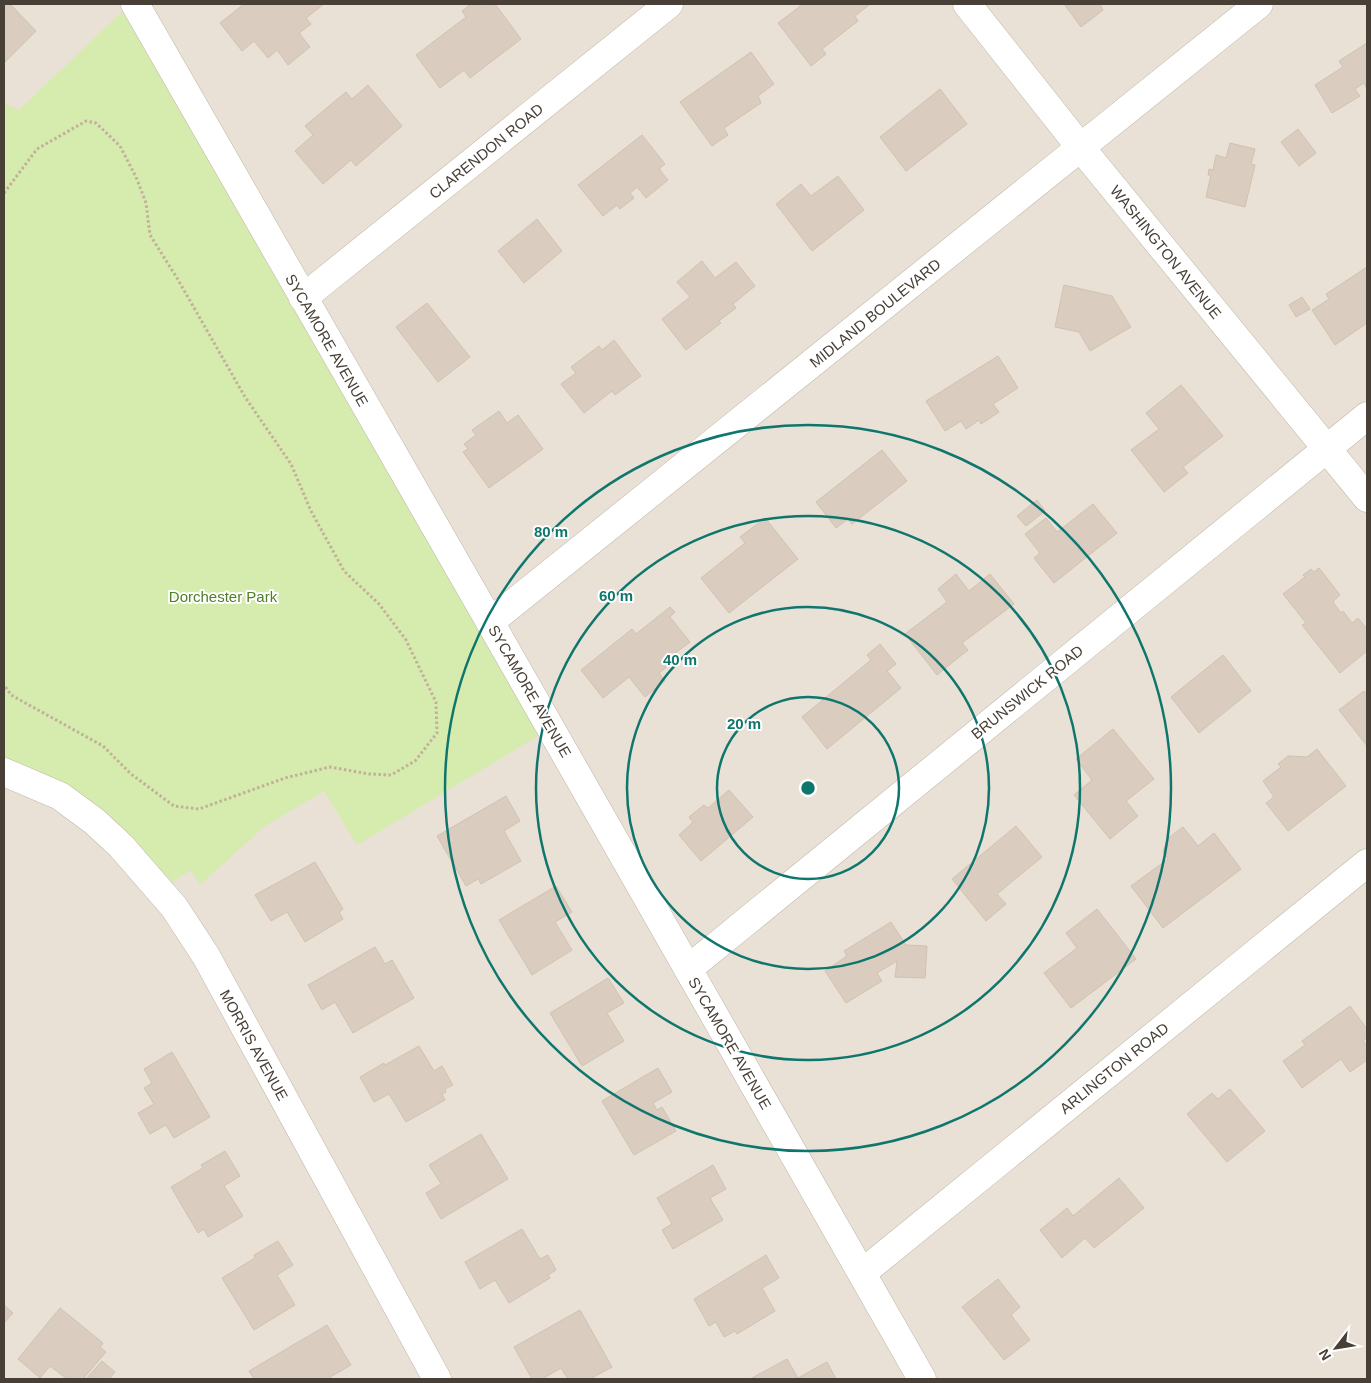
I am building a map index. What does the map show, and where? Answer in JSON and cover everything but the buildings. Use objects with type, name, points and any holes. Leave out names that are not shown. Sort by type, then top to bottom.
[{"type":"street","name":"SYCAMORE AVENUE","points":[[135,4],[922,1379]]},
{"type":"street","name":"CLARENDON ROAD","points":[[303,298],[669,4]]},
{"type":"street","name":"WASHINGTON AVENUE","points":[[967,4],[1081,148],[1367,498]]},
{"type":"street","name":"MIDLAND BOULEVARD","points":[[490,622],[1259,4]]},
{"type":"street","name":"BRUNSWICK ROAD","points":[[688,969],[1367,416]]},
{"type":"street","name":"MORRIS AVENUE","points":[[4,772],[60,796],[94,821],[121,846],[174,907],[206,956],[437,1379]]},
{"type":"street","name":"ARLINGTON ROAD","points":[[862,1273],[1367,863]]},
{"type":"path","points":[[4,193],[37,149],[86,121],[96,124],[120,146],[136,177],[146,203],[150,236],[177,278],[245,397],[291,464],[311,511],[344,571],[378,604],[406,640],[436,702],[437,733],[415,761],[391,776],[330,767],[284,778],[200,809],[174,806],[131,774],[103,746],[11,695],[4,685]]},
{"type":"shaded area","points":[[4,4],[1367,4],[1367,1379],[4,1379]]},
{"type":"green space","name":"Dorchester Park","points":[[130,4],[551,728],[357,845],[324,791],[265,826],[200,885],[191,870],[159,890],[121,846],[4,772],[4,103],[19,110]]}]
